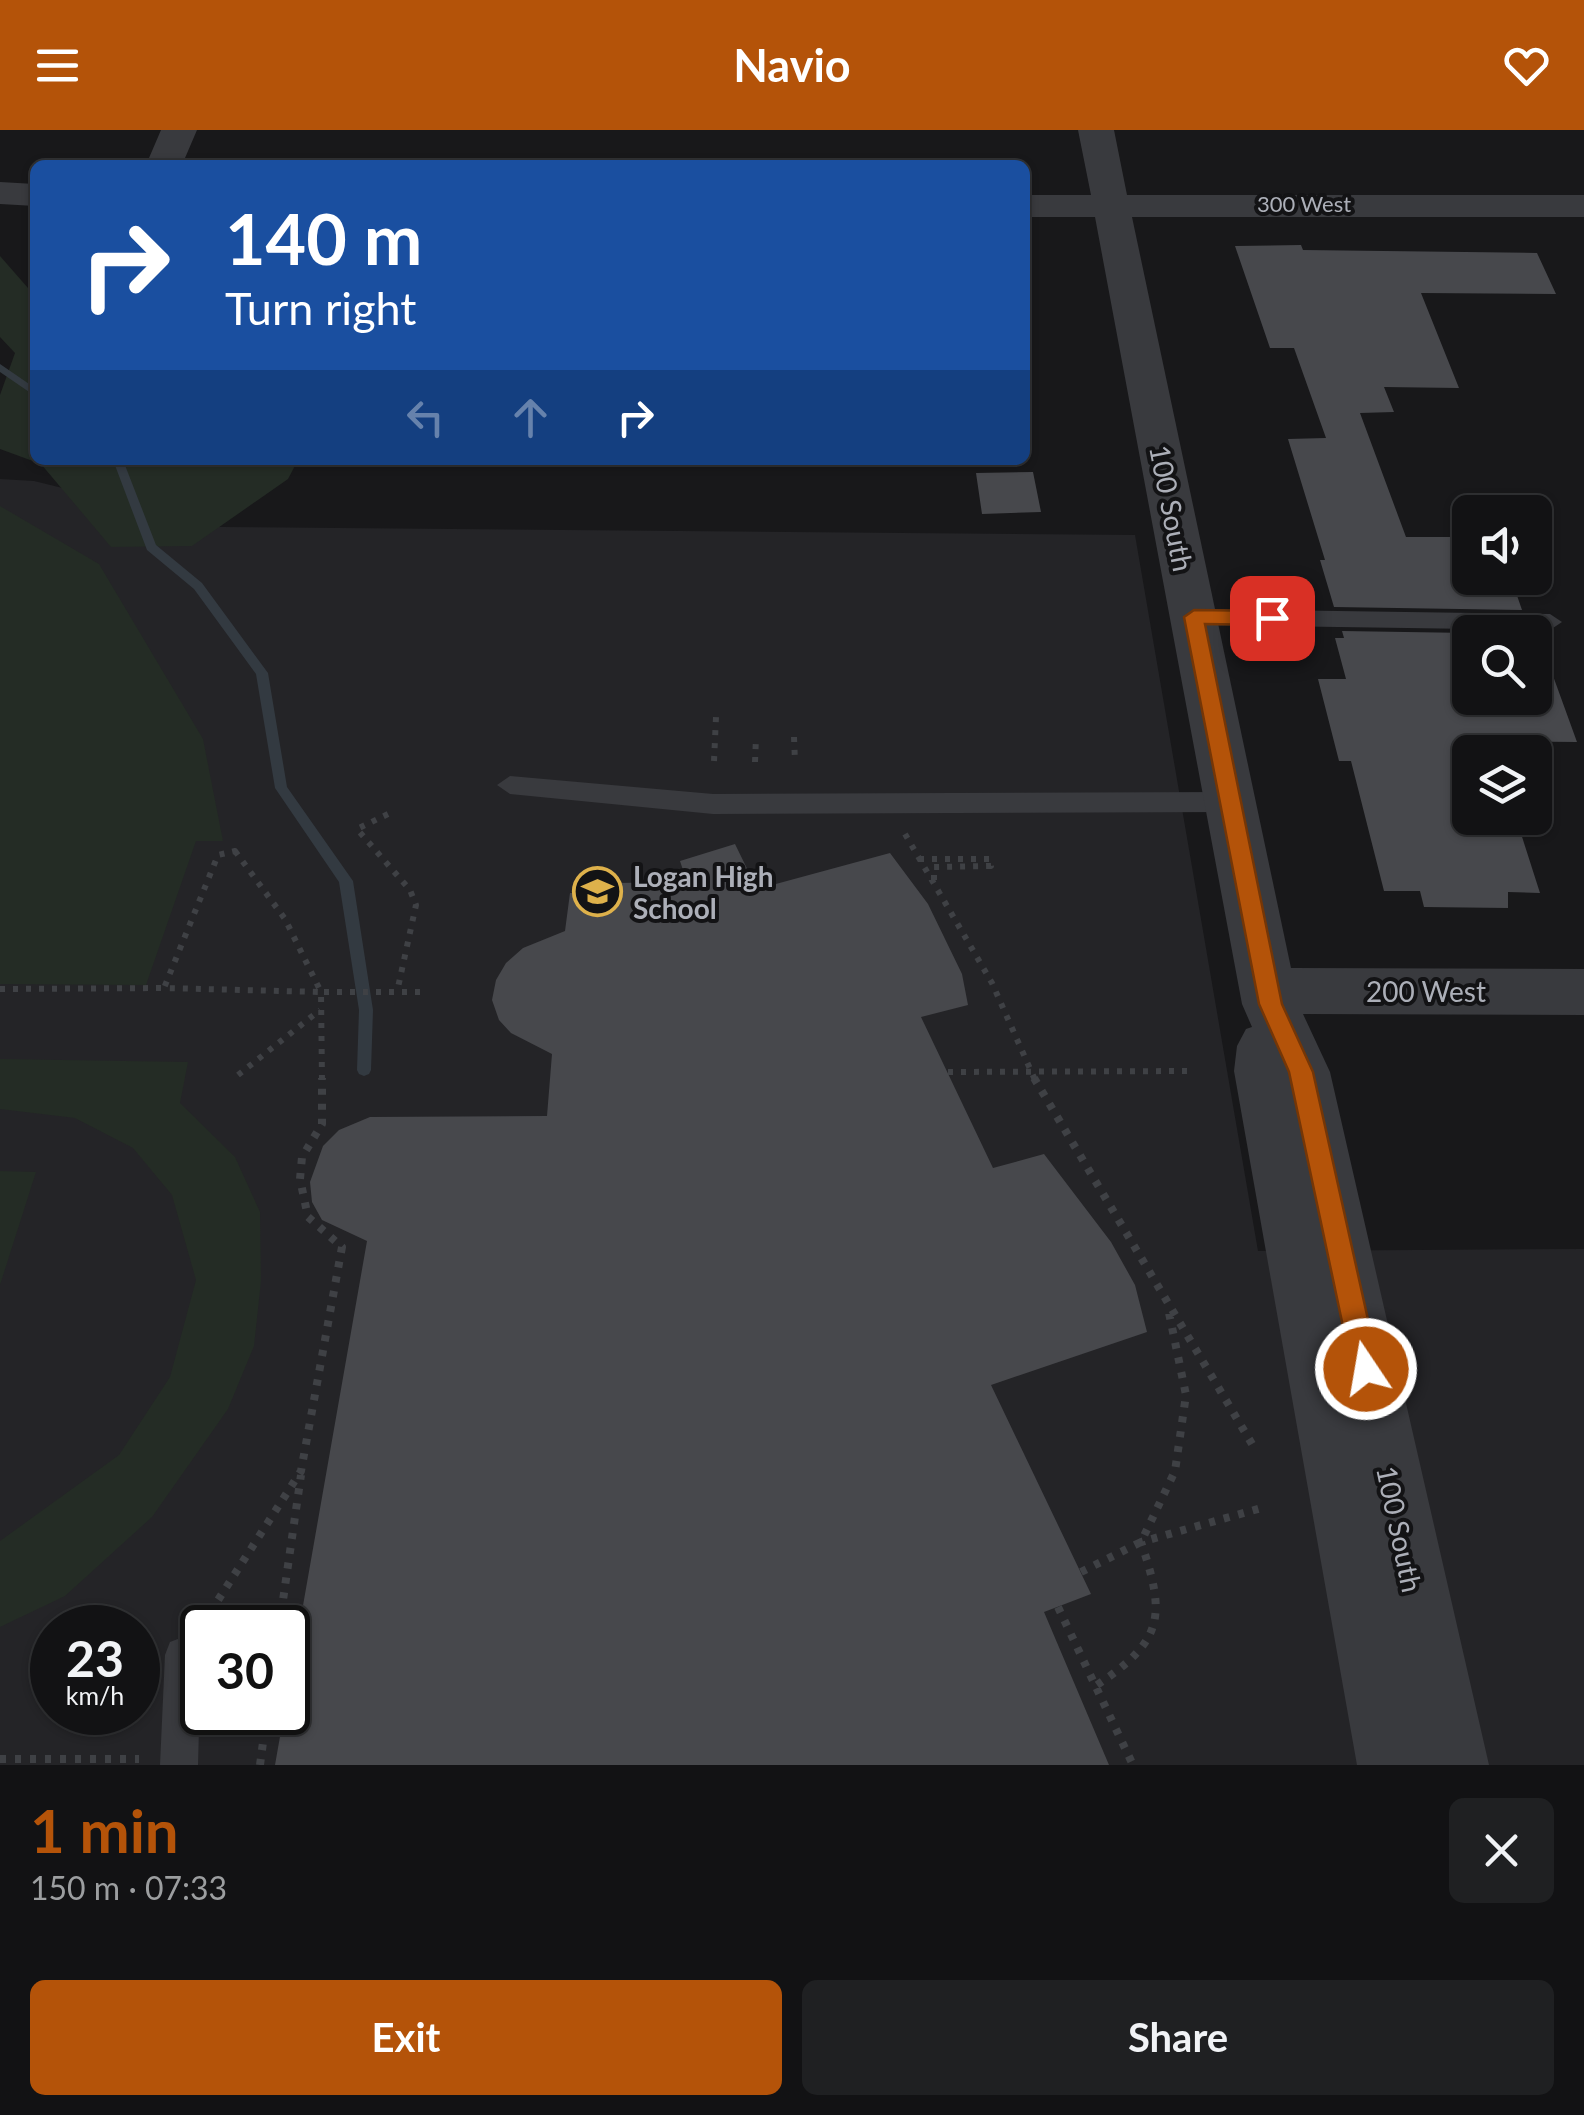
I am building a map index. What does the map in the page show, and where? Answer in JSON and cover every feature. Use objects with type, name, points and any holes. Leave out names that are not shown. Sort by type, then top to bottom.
[{"type":"street","points":[[166,160],[179,130]]},
{"type":"street","name":"100 South","points":[[1096,130],[1269,997],[1301,1072],[1452,1765]]},
{"type":"street","points":[[0,194],[30,196]]},
{"type":"street","name":"300 West","points":[[1030,206],[1584,206]]},
{"type":"street","name":"200 West","points":[[1269,997],[1584,992]]},
{"type":"street","name":"100 South","points":[[1269,997],[1263,1071],[1394,1765]]},
{"type":"lane","points":[[1194,617],[1452,621]]},
{"type":"lane","points":[[510,785],[637,800],[713,804],[1230,802]]},
{"type":"lane","points":[[179,1762],[180,1735]]},
{"type":"path","points":[[714,761],[716,717]]},
{"type":"path","points":[[755,762],[756,737]]},
{"type":"path","points":[[794,737],[794,762]]},
{"type":"path","points":[[388,814],[357,829],[410,890],[416,906],[398,992]]},
{"type":"path","points":[[904,832],[992,983],[1030,1071],[1254,1450]]},
{"type":"path","points":[[164,988],[218,855],[235,851],[286,920],[321,992],[322,1124],[302,1158],[300,1179],[308,1217],[342,1248],[301,1470],[282,1605]]},
{"type":"path","points":[[920,859],[990,858],[990,866],[934,867],[934,883]]},
{"type":"path","points":[[0,989],[422,992]]},
{"type":"path","points":[[238,1075],[320,1009]]},
{"type":"path","points":[[948,1072],[1187,1072]]},
{"type":"path","points":[[1097,1685],[1142,1657],[1160,1623],[1152,1574],[1141,1542],[1175,1471],[1186,1395],[1166,1297]]},
{"type":"path","points":[[215,1605],[301,1470]]},
{"type":"path","points":[[1081,1572],[1141,1542],[1265,1507]]},
{"type":"path","points":[[1058,1607],[1133,1765]]},
{"type":"path","points":[[260,1765],[265,1735]]},
{"type":"path","points":[[0,1759],[179,1762]]},
{"type":"shaded area","points":[[0,256],[30,290],[30,460],[0,449],[0,395],[15,353],[0,337]]},
{"type":"shaded area","points":[[42,465],[295,465],[288,479],[192,546],[111,547]]},
{"type":"shaded area","name":"Logan High School","points":[[0,479],[34,481],[221,527],[1135,535],[1258,1251],[1584,1249],[1584,1765],[0,1765]]},
{"type":"shaded area","points":[[0,506],[99,564],[203,739],[223,841],[196,841],[146,985],[0,984]]},
{"type":"shaded area","points":[[0,1059],[188,1062],[180,1103],[235,1157],[260,1212],[261,1281],[254,1346],[228,1409],[152,1517],[65,1596],[46,1605],[30,1605],[30,1613],[0,1627],[0,1541],[119,1455],[170,1377],[196,1280],[172,1195],[133,1148],[75,1118],[0,1109]]},
{"type":"shaded area","points":[[0,1171],[36,1172],[0,1285]]},
{"type":"building","points":[[1235,246],[1537,253],[1556,294],[1421,293],[1459,388],[1384,387],[1394,412],[1360,413],[1406,537],[1452,537],[1452,595],[1517,595],[1522,610],[1334,607],[1320,560],[1325,560],[1288,439],[1326,438],[1294,348],[1270,348]]},
{"type":"building","points":[[1033,472],[1041,512],[982,514],[976,473]]},
{"type":"building","points":[[1342,631],[1452,633],[1452,715],[1552,715],[1552,673],[1577,742],[1552,742],[1552,735],[1452,735],[1452,835],[1521,835],[1540,893],[1508,892],[1508,908],[1424,907],[1420,891],[1384,891],[1351,761],[1339,761],[1318,679],[1346,679],[1335,638],[1344,638]]},
{"type":"building","points":[[735,844],[757,889],[890,853],[928,904],[962,974],[968,1005],[921,1017],[993,1168],[1044,1154],[1111,1242],[1135,1285],[1147,1332],[991,1385],[1091,1594],[1044,1612],[1109,1765],[275,1765],[280,1735],[310,1735],[310,1605],[303,1605],[367,1241],[322,1220],[312,1202],[310,1182],[323,1146],[339,1130],[370,1117],[547,1116],[552,1054],[511,1033],[499,1020],[492,1000],[496,980],[506,963],[523,948],[565,931],[570,893],[613,894],[614,883],[687,882],[680,861]]},
{"type":"waterway","points":[[0,367],[30,389]]},
{"type":"waterway","points":[[120,465],[151,547],[198,586],[262,673],[281,788],[346,881],[366,1010],[364,1070]]},
{"type":"place","name":"Logan High School","points":[[598,892]]},
{"type":"route","points":[[1272,618],[1194,617],[1270,1004],[1301,1072],[1366,1369]]}]
